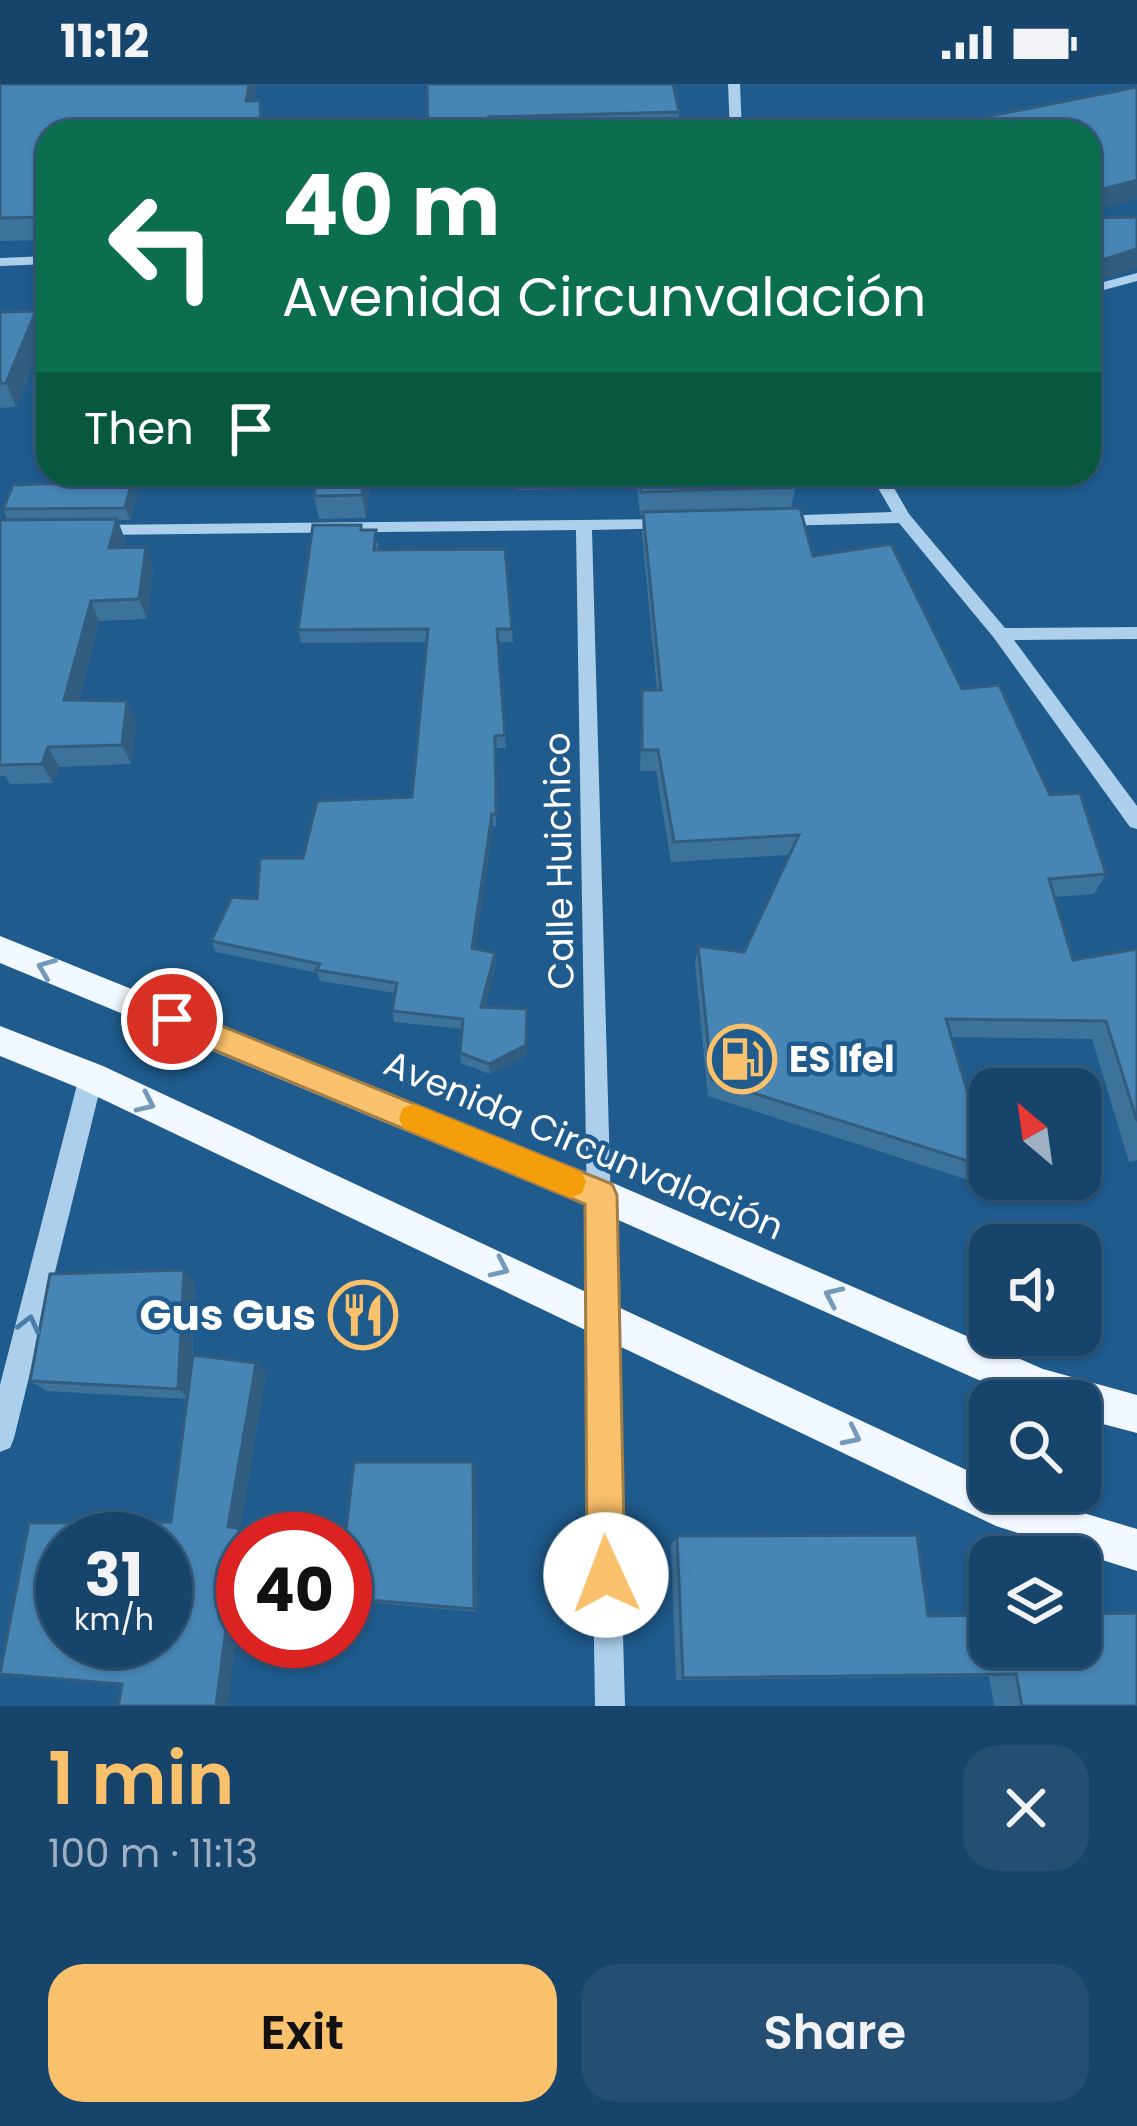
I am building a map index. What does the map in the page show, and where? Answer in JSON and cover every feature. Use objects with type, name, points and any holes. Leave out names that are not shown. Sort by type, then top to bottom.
[{"type":"main road","name":"Avenida Circunvalación","points":[[0,949],[601,1195],[1041,1388],[1137,1414]]},
{"type":"main road","points":[[0,1041],[91,1077],[599,1314],[1010,1513],[1137,1550]]},
{"type":"street","points":[[734,84],[736,120]]},
{"type":"street","points":[[0,262],[36,260]]},
{"type":"street","points":[[1101,287],[1137,277]]},
{"type":"street","points":[[885,486],[903,518],[1000,634],[1137,821]]},
{"type":"street","points":[[766,521],[903,518]]},
{"type":"street","points":[[87,530],[698,523]]},
{"type":"street","name":"Calle Huichico","points":[[584,526],[610,1706]]},
{"type":"street","points":[[1000,634],[1137,633]]},
{"type":"street","points":[[0,1438],[91,1077]]},
{"type":"building","points":[[0,84],[249,84],[246,101],[260,101],[261,120],[36,120],[36,217],[0,218]]},
{"type":"building","points":[[427,84],[673,84],[679,112],[490,120],[428,120]]},
{"type":"building","points":[[1137,87],[1137,180],[1101,190],[1101,120],[970,120]]},
{"type":"building","points":[[1137,217],[1137,249],[1101,260],[1101,218]]},
{"type":"building","points":[[36,311],[6,383],[0,384],[0,312]]},
{"type":"building","points":[[13,485],[131,486],[125,508],[3,509]]},
{"type":"building","points":[[315,486],[363,486],[362,495],[314,496]]},
{"type":"building","points":[[640,486],[795,487],[641,492]]},
{"type":"building","points":[[800,508],[813,556],[891,544],[962,689],[999,685],[1050,795],[1080,793],[1106,874],[1049,879],[1073,960],[1137,949],[1137,1121],[1106,1021],[946,1019],[969,1097],[969,1161],[712,1080],[698,946],[744,952],[799,835],[674,842],[658,750],[642,750],[642,690],[661,690],[643,512]]},
{"type":"building","points":[[117,519],[109,548],[146,547],[139,599],[91,601],[64,700],[127,701],[122,745],[48,747],[42,764],[0,765],[0,520]]},
{"type":"building","points":[[313,525],[361,525],[361,530],[376,530],[374,550],[505,549],[512,629],[497,629],[505,735],[495,736],[496,814],[492,814],[472,948],[495,953],[481,1007],[527,1009],[526,1045],[489,1064],[460,1053],[463,1019],[392,1011],[397,983],[316,970],[320,964],[211,941],[232,897],[257,899],[260,858],[303,858],[317,801],[412,797],[428,629],[298,630]]},
{"type":"building","points":[[184,1270],[178,1389],[30,1381],[50,1274]]},
{"type":"building","points":[[193,1355],[256,1363],[231,1512],[216,1512],[216,1668],[221,1668],[216,1706],[118,1706],[122,1684],[0,1674],[29,1523],[36,1523],[36,1668],[192,1668],[192,1512],[172,1512]]},
{"type":"building","points":[[354,1462],[473,1462],[474,1609],[372,1600],[372,1512],[348,1512]]},
{"type":"building","points":[[917,1535],[928,1616],[969,1615],[969,1668],[1101,1668],[1101,1614],[1137,1613],[1137,1706],[1022,1706],[1016,1674],[683,1678],[677,1536]]},
{"type":"slow traffic","points":[[414,1118],[571,1182]]},
{"type":"place","name":"ES Ifel","points":[[742,1059]]},
{"type":"place","name":"Gus Gus","points":[[363,1315]]},
{"type":"route","points":[[172,1019],[601,1195],[606,1575]]}]
